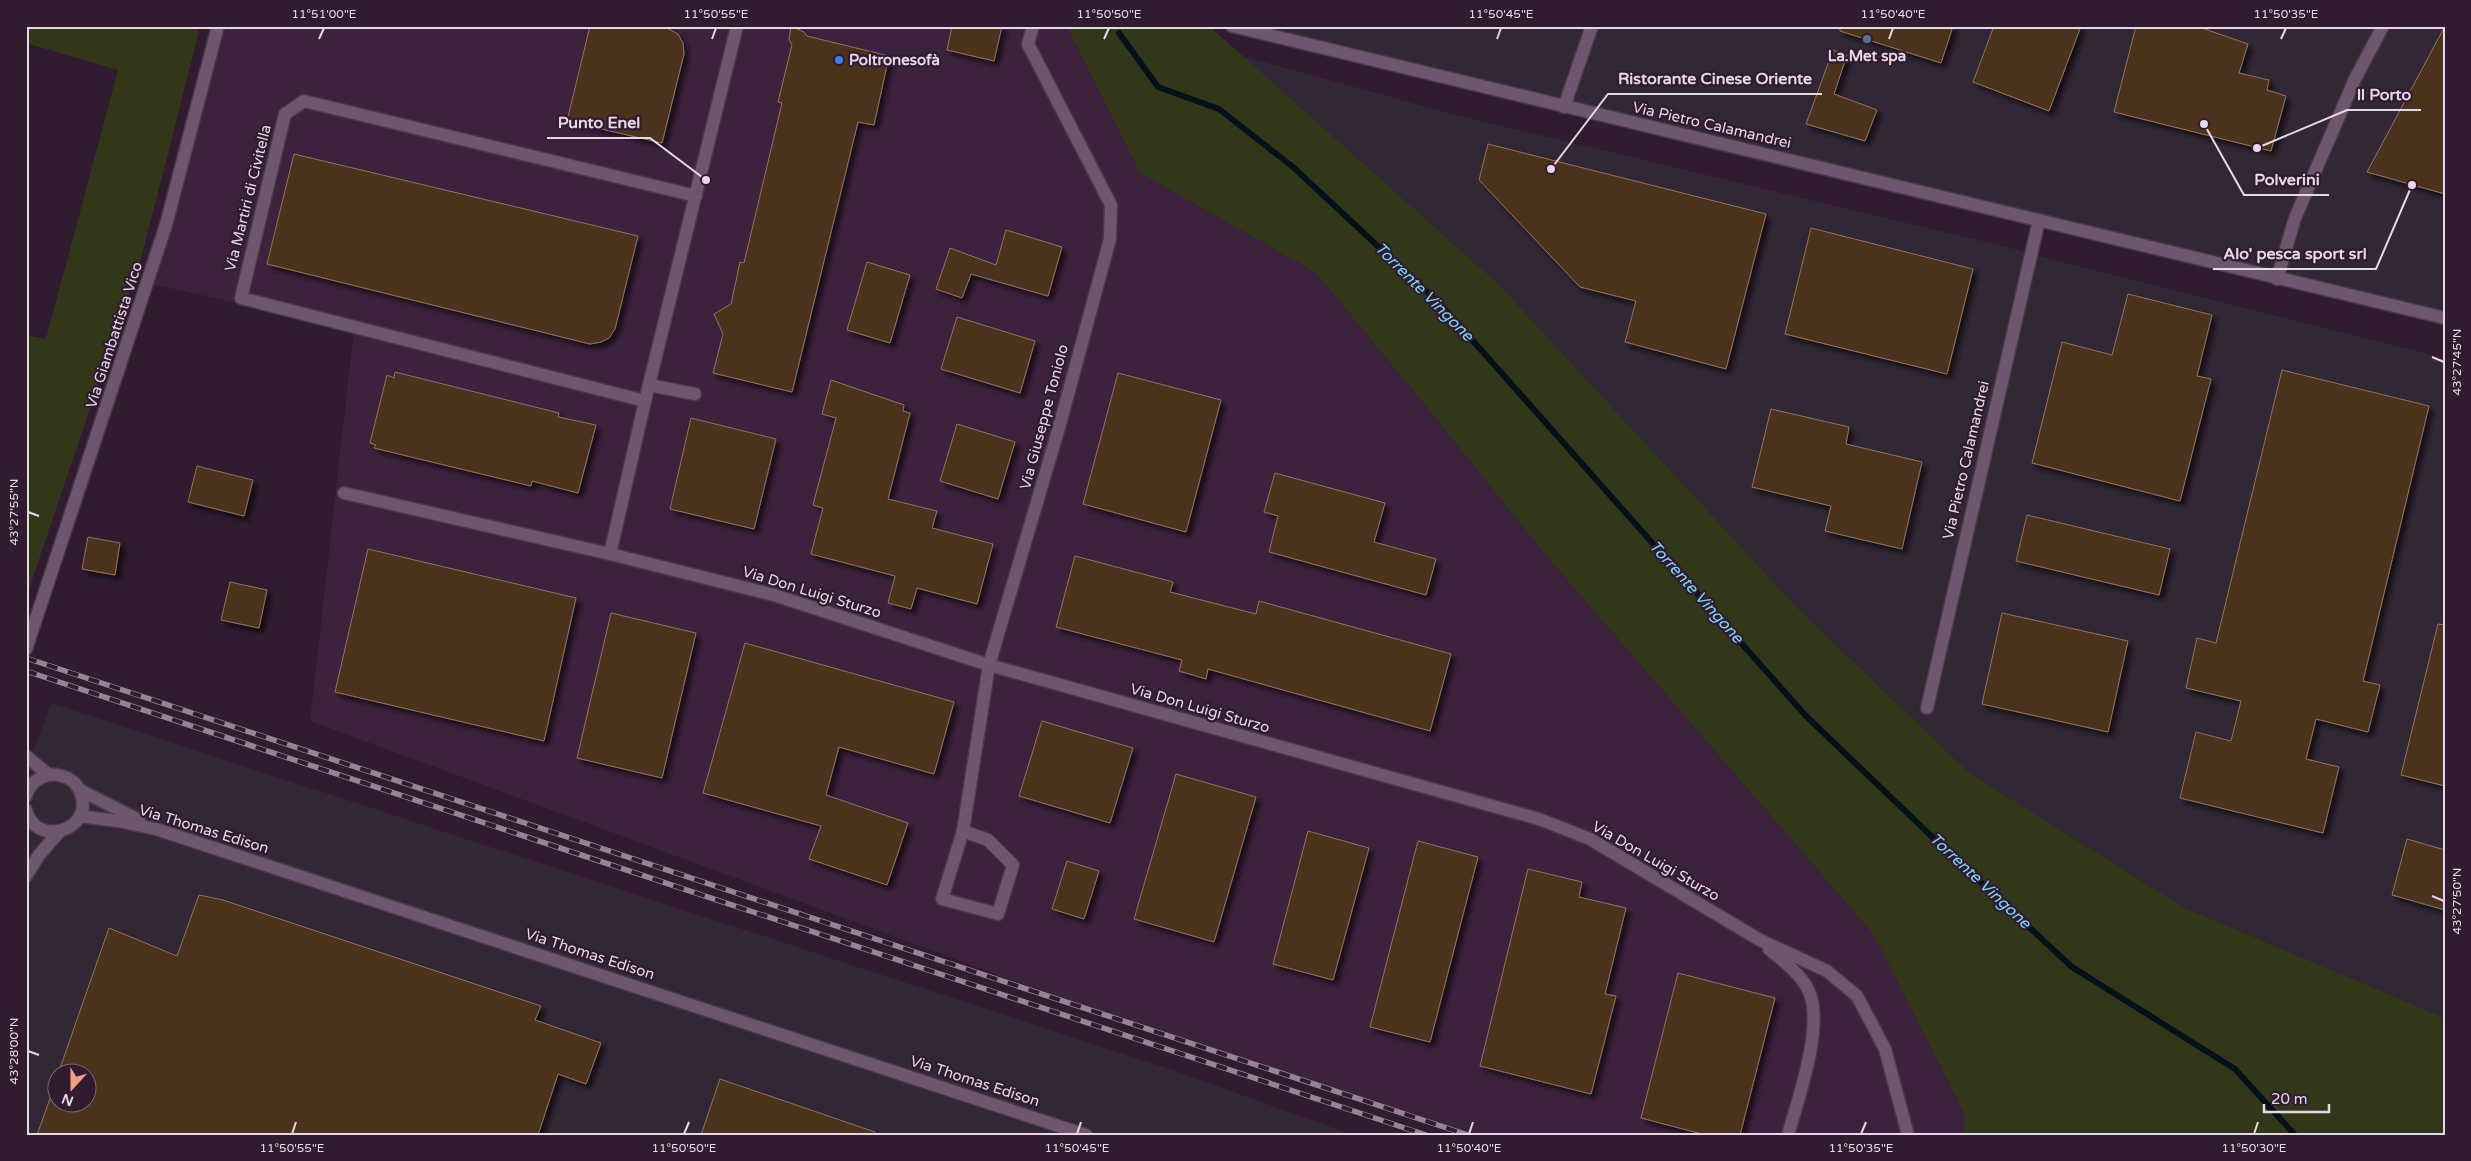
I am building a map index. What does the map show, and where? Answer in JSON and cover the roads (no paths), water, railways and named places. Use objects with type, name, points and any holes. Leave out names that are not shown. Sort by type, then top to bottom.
[{"type":"street","name":"Via Giambattista Vico","points":[[26,649],[166,225],[218,26]]},
{"type":"street","points":[[610,554],[645,401],[737,26]]},
{"type":"street","name":"Via Giuseppe Toniolo","points":[[963,831],[988,840],[1013,865],[998,914],[942,899],[963,831],[989,665],[1060,424],[1110,239],[1110,205],[1028,44],[1032,26]]},
{"type":"street","name":"Via Pietro Calamandrei","points":[[1232,26],[2445,318]]},
{"type":"street","points":[[1564,107],[1592,26]]},
{"type":"street","points":[[2278,279],[2295,218],[2355,79],[2383,26]]},
{"type":"street","name":"Via Martiri di Civitella","points":[[645,401],[241,298],[285,114],[304,101],[696,196]]},
{"type":"street","name":"Via Pietro Calamandrei","points":[[1927,708],[2038,220]]},
{"type":"street","points":[[649,385],[694,394]]},
{"type":"street","name":"Via Don Luigi Sturzo","points":[[344,493],[610,554],[774,595],[989,665],[1538,818],[1590,839],[1760,940],[1827,971],[1858,996],[1885,1049],[1908,1135]]},
{"type":"street","points":[[26,756],[49,774],[67,777],[80,790],[156,829]]},
{"type":"street","points":[[27,790],[40,778],[49,774]]},
{"type":"street","points":[[26,810],[32,822],[39,828],[59,832],[68,829],[80,816],[83,807],[80,790]]},
{"type":"street","name":"Via Thomas Edison","points":[[80,816],[118,820],[156,829],[1086,1135]]},
{"type":"street","points":[[26,876],[39,855],[59,832]]},
{"type":"street","name":"Via Don Luigi Sturzo","points":[[1760,940],[1800,977],[1811,995],[1812,1046],[1788,1135]]},
{"type":"waterway","name":"Torrente Vingone","points":[[1119,33],[1158,87],[1219,109],[1293,167],[1442,306],[1806,716],[1948,852],[2072,967],[2235,1069],[2295,1135]]},
{"type":"railway","points":[[26,658],[1468,1135]]},
{"type":"railway","points":[[26,671],[1426,1135]]},
{"type":"place","name":"La.Met spa","points":[[1867,39]]},
{"type":"place","name":"Poltronesofà","points":[[839,60]]},
{"type":"place","name":"Polverini","points":[[2204,124]]},
{"type":"place","name":"Il Porto","points":[[2257,148]]},
{"type":"place","name":"Ristorante Cinese Oriente","points":[[1551,169]]},
{"type":"place","name":"Punto Enel","points":[[706,180]]},
{"type":"place","name":"Alo' pesca sport srl","points":[[2412,185]]}]
